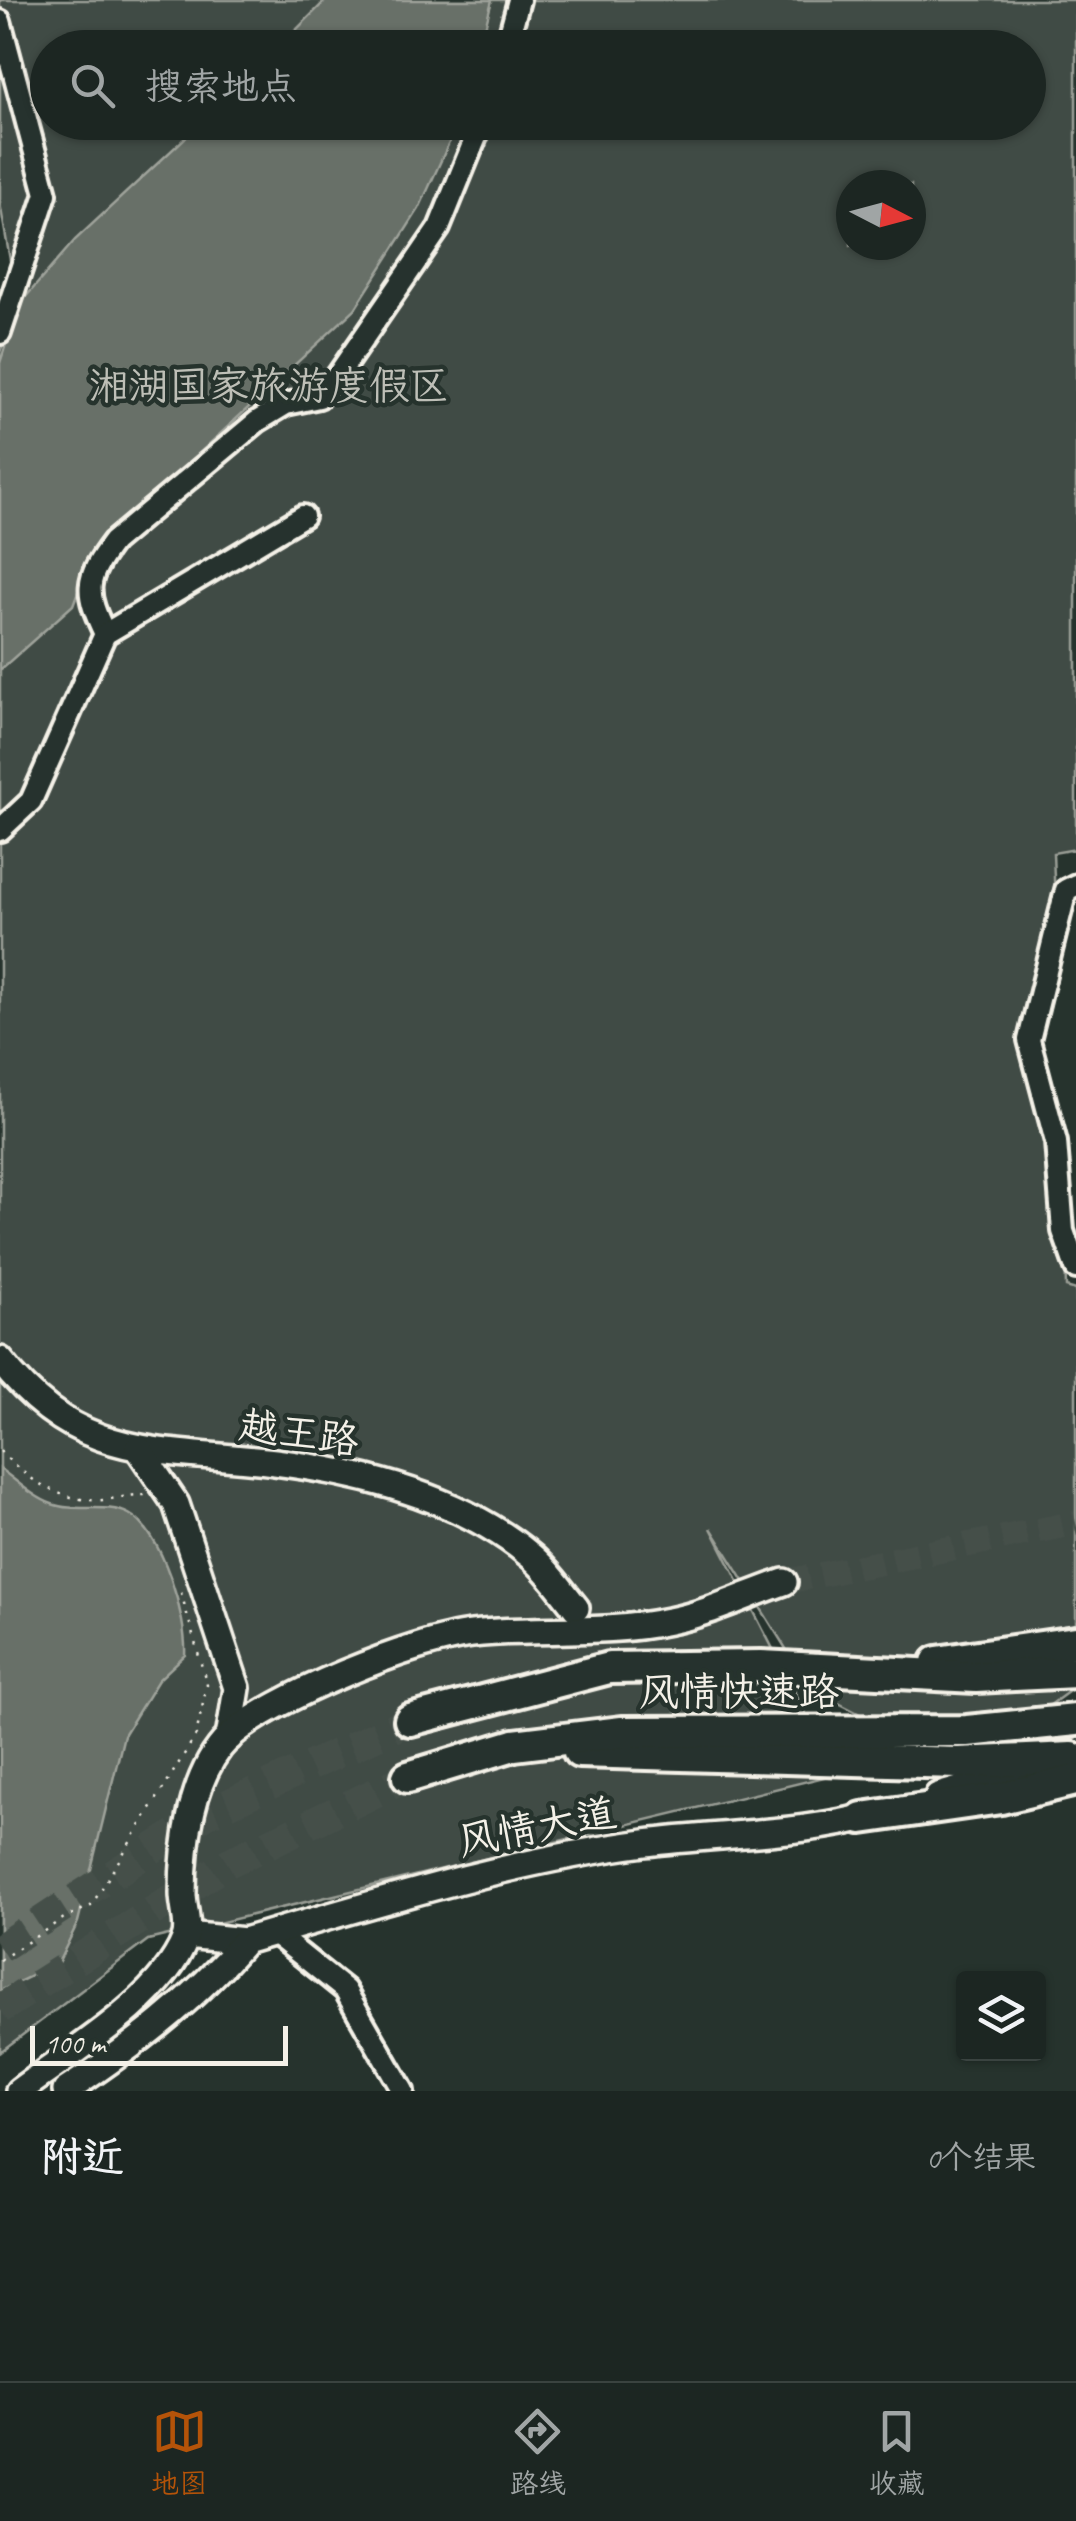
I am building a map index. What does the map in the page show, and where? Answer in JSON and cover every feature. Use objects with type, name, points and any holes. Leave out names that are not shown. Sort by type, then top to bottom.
[{"type":"highway","points":[[865,1672],[1076,1642]]},
{"type":"highway","name":"风情快速路","points":[[410,1720],[609,1668],[760,1666],[976,1678],[1076,1672]]},
{"type":"highway","name":"风情快速路","points":[[1075,1765],[561,1752],[408,1777],[514,1745],[622,1732],[967,1731],[1076,1720]]},
{"type":"highway","points":[[862,1818],[1001,1798],[1075,1765]]},
{"type":"main road","name":"越王路","points":[[0,1360],[28,1396],[64,1421],[112,1442],[324,1470],[441,1504],[486,1524],[532,1557],[576,1608]]},
{"type":"main road","points":[[138,1448],[176,1504],[233,1679],[229,1738]]},
{"type":"main road","points":[[233,1679],[262,1708],[371,1662],[470,1634],[554,1632],[670,1621],[784,1582]]},
{"type":"main road","points":[[19,2091],[134,2004],[168,1969],[187,1935],[183,1847],[207,1772],[229,1738],[303,1692]]},
{"type":"main road","name":"风情大道","points":[[244,1941],[492,1870],[646,1843],[759,1834],[862,1818]]},
{"type":"main road","points":[[187,1935],[244,1941]]},
{"type":"main road","points":[[66,2091],[136,2041],[218,1971],[244,1941]]},
{"type":"street","points":[[511,30],[520,0]]},
{"type":"street","points":[[0,20],[30,133]]},
{"type":"street","points":[[0,333],[46,194],[32,140]]},
{"type":"street","points":[[105,634],[89,600],[91,575],[101,558],[113,542],[258,421],[286,404],[319,397],[439,228],[475,140]]},
{"type":"street","points":[[0,830],[31,801],[105,634],[303,516]]},
{"type":"street","points":[[1076,886],[1066,890],[1056,917],[1029,1040],[1056,1142],[1063,1231],[1076,1268]]},
{"type":"street","points":[[274,1932],[345,1990],[403,2091]]},
{"type":"path","points":[[0,1451],[34,1482],[67,1495],[92,1501],[149,1495]]},
{"type":"path","points":[[0,1960],[64,1918],[91,1906],[196,1735],[207,1685],[177,1578]]},
{"type":"green space","name":"湘湖国家旅游度假区","points":[[0,0],[1076,0],[1076,849],[1053,853],[1056,928],[1023,1042],[1061,1138],[1066,1287],[1076,1290],[1076,1686],[1038,1714],[933,1751],[811,1689],[711,1528],[837,1774],[148,1940],[0,2052],[0,352],[18,306],[0,203]]},
{"type":"shaded area","points":[[326,0],[492,0],[484,30],[296,30]]},
{"type":"shaded area","points":[[183,140],[450,140],[419,209],[355,309],[114,532],[87,567],[73,605],[0,670],[0,363],[18,306],[75,240]]},
{"type":"shaded area","points":[[0,1469],[52,1504],[120,1510],[141,1524],[170,1578],[182,1620],[185,1655],[158,1680],[124,1735],[78,1922],[58,1963],[0,1991]]},
{"type":"tunnel","points":[[784,1582],[1076,1523]]},
{"type":"tunnel","points":[[0,1948],[206,1814],[410,1720]]},
{"type":"tunnel","points":[[0,2009],[228,1863],[408,1777]]}]
